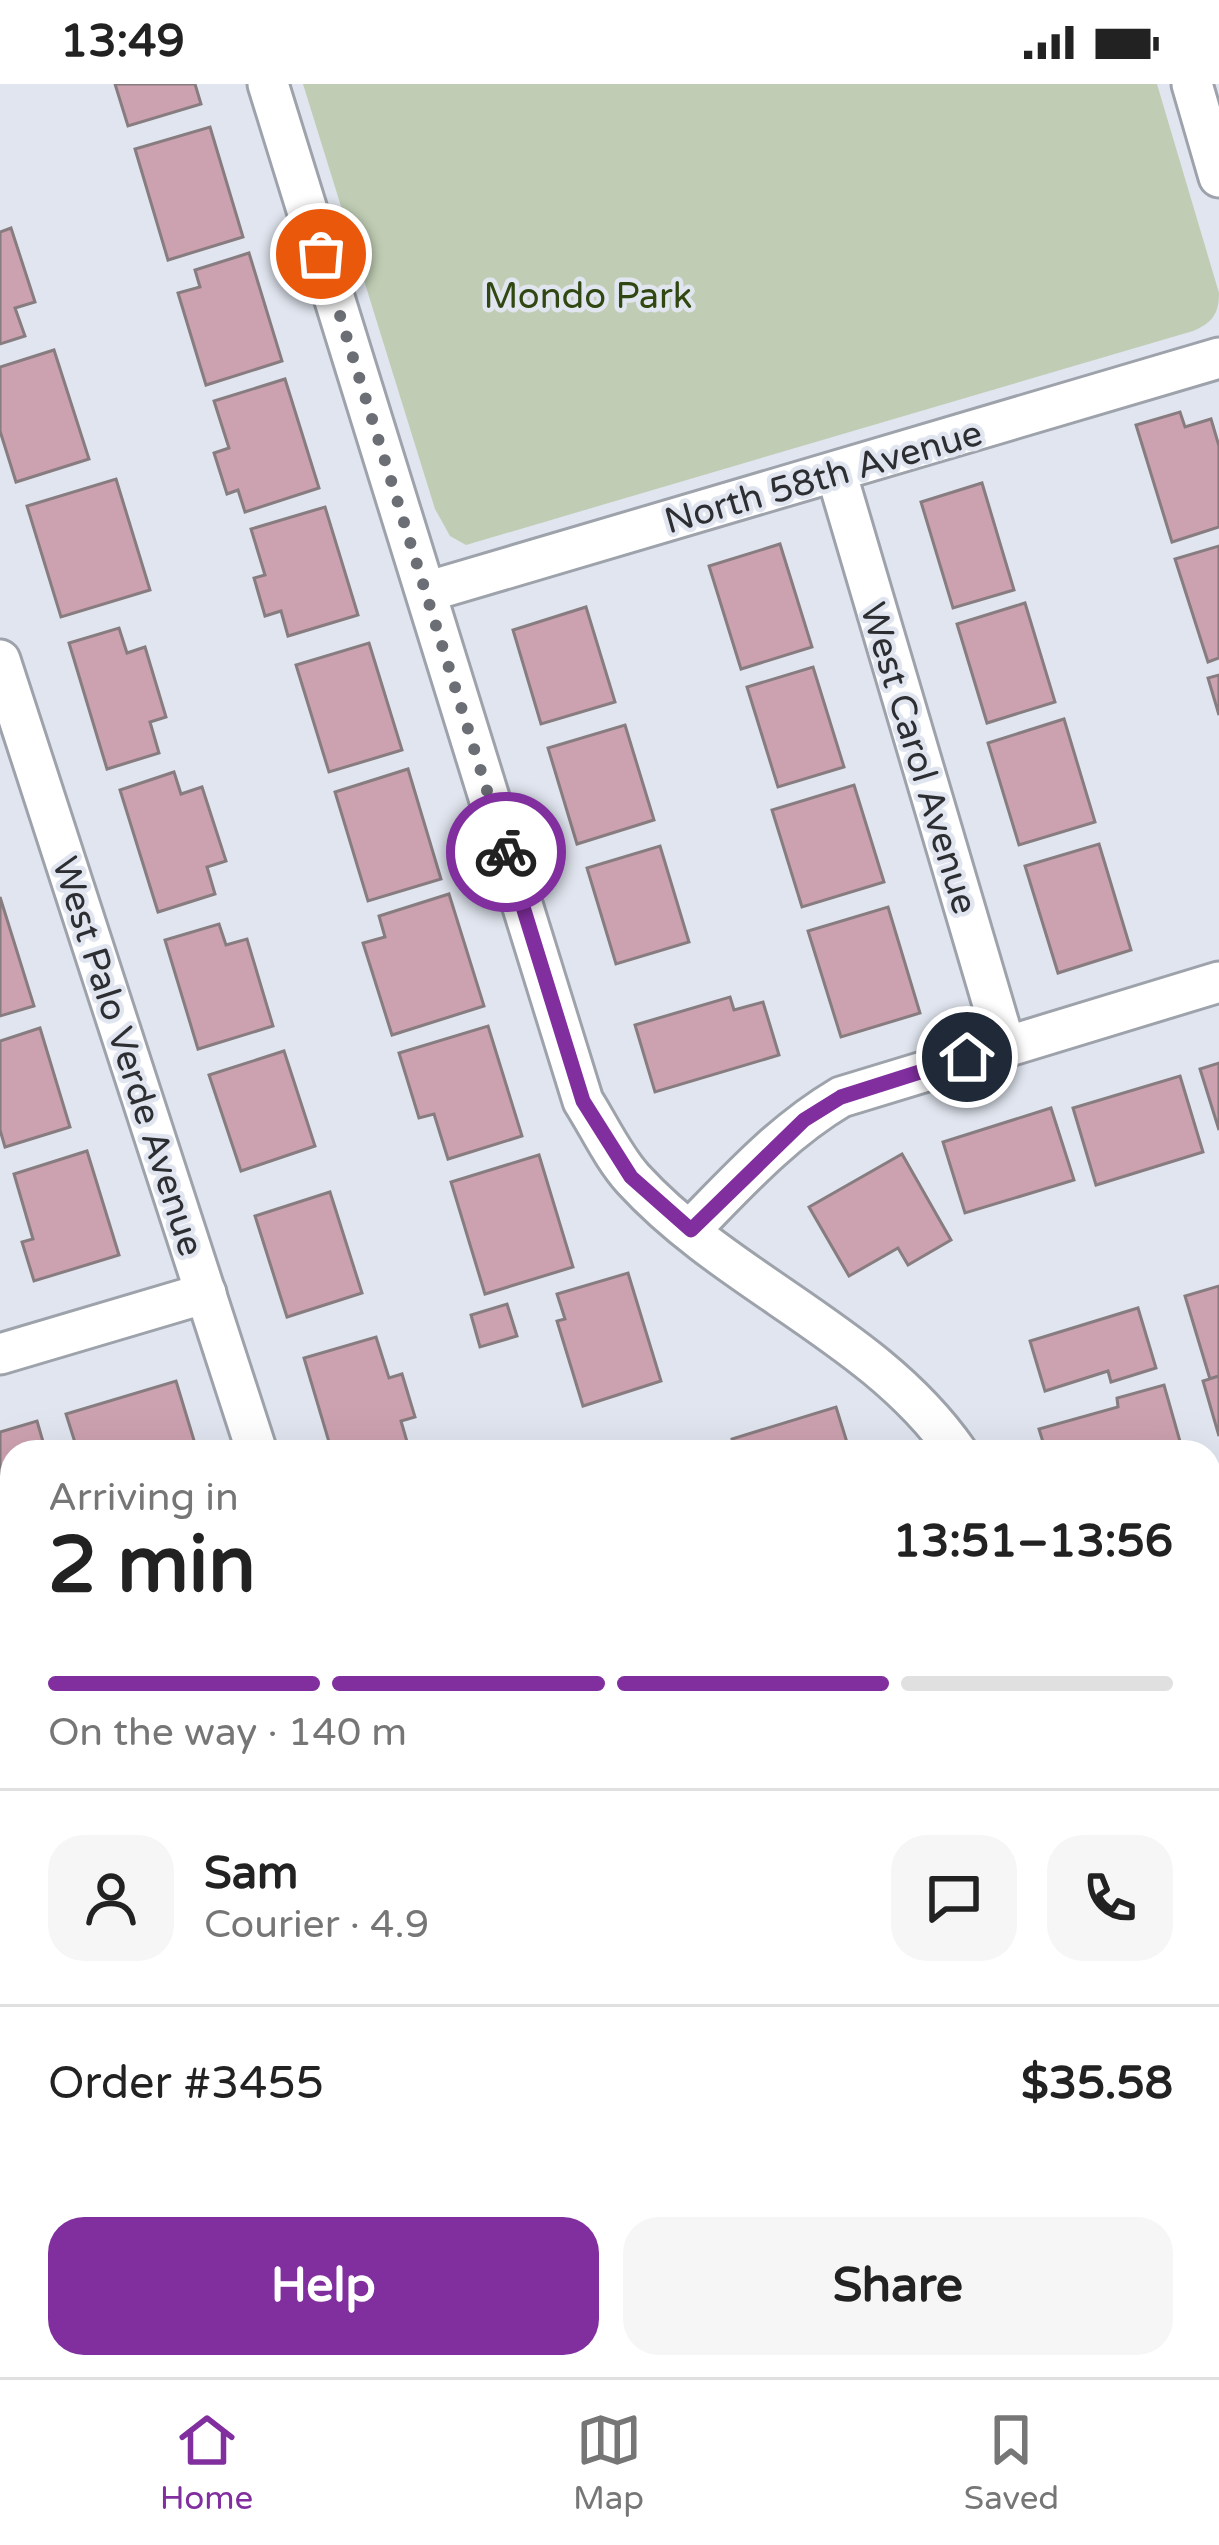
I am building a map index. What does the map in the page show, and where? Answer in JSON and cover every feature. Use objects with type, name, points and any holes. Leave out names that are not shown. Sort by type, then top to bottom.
[{"type":"street","points":[[268,84],[583,1101],[631,1177],[691,1230],[901,1385],[947,1440]]},
{"type":"street","points":[[1192,84],[1219,177]]},
{"type":"street","name":"North 58th Avenue","points":[[426,592],[1219,358]]},
{"type":"street","name":"West Carol Avenue","points":[[836,472],[1005,1045]]},
{"type":"street","name":"West Palo Verde Avenue","points":[[0,660],[253,1440]]},
{"type":"street","points":[[691,1230],[779,1141],[841,1097],[1219,982]]},
{"type":"street","points":[[0,1354],[206,1293]]},
{"type":"green space","name":"Mondo Park","points":[[303,84],[1157,84],[1219,293],[1218,307],[1210,321],[1193,331],[466,545],[450,536],[435,509]]},
{"type":"building","points":[[115,84],[195,84],[201,104],[128,126]]},
{"type":"building","points":[[210,127],[243,237],[168,260],[135,149]]},
{"type":"building","points":[[11,228],[35,302],[15,308],[25,336],[0,344],[0,232]]},
{"type":"building","points":[[249,253],[282,361],[206,385],[178,293],[200,287],[195,270]]},
{"type":"building","points":[[54,350],[89,459],[16,482],[0,431],[0,367]]},
{"type":"building","points":[[285,379],[319,488],[245,512],[238,490],[227,494],[214,453],[229,448],[214,401]]},
{"type":"building","points":[[1180,412],[1185,427],[1211,419],[1219,446],[1219,527],[1172,542],[1136,425]]},
{"type":"building","points":[[116,479],[150,590],[61,617],[27,506]]},
{"type":"building","points":[[982,483],[1014,590],[953,608],[921,502]]},
{"type":"building","points":[[325,507],[358,615],[288,636],[281,611],[265,616],[254,578],[265,575],[251,529]]},
{"type":"building","points":[[780,544],[812,647],[741,669],[709,566]]},
{"type":"building","points":[[1219,546],[1219,658],[1208,662],[1175,559]]},
{"type":"building","points":[[1025,603],[1055,702],[987,723],[957,624]]},
{"type":"building","points":[[586,607],[615,702],[541,724],[513,630]]},
{"type":"building","points":[[119,628],[127,653],[145,647],[166,717],[150,722],[159,753],[107,769],[69,643]]},
{"type":"building","points":[[369,643],[402,750],[329,772],[296,665]]},
{"type":"building","points":[[813,667],[844,767],[778,787],[747,687]]},
{"type":"building","points":[[1219,675],[1219,715],[1208,678]]},
{"type":"building","points":[[1064,719],[1095,822],[1019,845],[988,743]]},
{"type":"building","points":[[625,725],[654,820],[577,844],[548,748]]},
{"type":"building","points":[[408,769],[441,879],[368,901],[335,792]]},
{"type":"building","points":[[174,772],[181,794],[202,787],[226,861],[207,867],[215,894],[158,912],[120,790]]},
{"type":"building","points":[[854,785],[884,882],[802,907],[772,810]]},
{"type":"building","points":[[1099,844],[1131,950],[1058,973],[1025,866]]},
{"type":"building","points":[[660,846],[689,942],[616,964],[587,868]]},
{"type":"building","points":[[449,894],[484,1006],[392,1035],[363,943],[385,937],[379,916]]},
{"type":"building","points":[[0,897],[34,1006],[0,1016]]},
{"type":"building","points":[[888,907],[920,1013],[841,1037],[808,931]]},
{"type":"building","points":[[219,924],[226,945],[247,939],[273,1026],[198,1049],[165,940]]},
{"type":"building","points":[[730,997],[734,1010],[763,1002],[779,1055],[655,1092],[635,1025]]},
{"type":"building","points":[[488,1026],[522,1136],[448,1159],[434,1114],[419,1118],[399,1053]]},
{"type":"building","points":[[40,1028],[70,1127],[5,1147],[0,1130],[0,1041]]},
{"type":"building","points":[[284,1051],[315,1146],[241,1171],[209,1075]]},
{"type":"building","points":[[1219,1063],[1219,1130],[1200,1069]]},
{"type":"building","points":[[1180,1076],[1203,1152],[1096,1185],[1073,1108]]},
{"type":"building","points":[[1051,1108],[1074,1180],[965,1213],[943,1142]]},
{"type":"building","points":[[87,1151],[119,1255],[34,1281],[22,1242],[33,1239],[14,1174]]},
{"type":"building","points":[[902,1154],[951,1240],[908,1265],[898,1248],[849,1276],[809,1207]]},
{"type":"building","points":[[539,1155],[573,1267],[485,1294],[451,1182]]},
{"type":"building","points":[[330,1192],[362,1293],[287,1317],[255,1216]]},
{"type":"building","points":[[628,1273],[661,1381],[583,1406],[557,1321],[565,1319],[557,1294]]},
{"type":"building","points":[[1219,1286],[1219,1376],[1210,1379],[1185,1296]]},
{"type":"building","points":[[507,1304],[517,1336],[480,1347],[471,1315]]},
{"type":"building","points":[[1138,1308],[1156,1368],[1111,1382],[1108,1371],[1045,1391],[1030,1341]]},
{"type":"building","points":[[376,1337],[389,1378],[402,1374],[415,1417],[401,1421],[407,1440],[328,1440],[304,1358]]},
{"type":"building","points":[[1219,1376],[1219,1436],[1203,1381]]},
{"type":"building","points":[[176,1381],[194,1440],[74,1440],[66,1414]]},
{"type":"building","points":[[1164,1385],[1180,1440],[1042,1440],[1039,1429],[1118,1407],[1117,1398]]},
{"type":"building","points":[[836,1407],[846,1440],[732,1440]]},
{"type":"building","points":[[37,1421],[43,1440],[0,1440],[0,1432]]},
{"type":"way so far","points":[[321,254],[506,852]]},
{"type":"route","points":[[506,852],[583,1101],[631,1177],[691,1230],[804,1120],[841,1097],[967,1057]]}]
